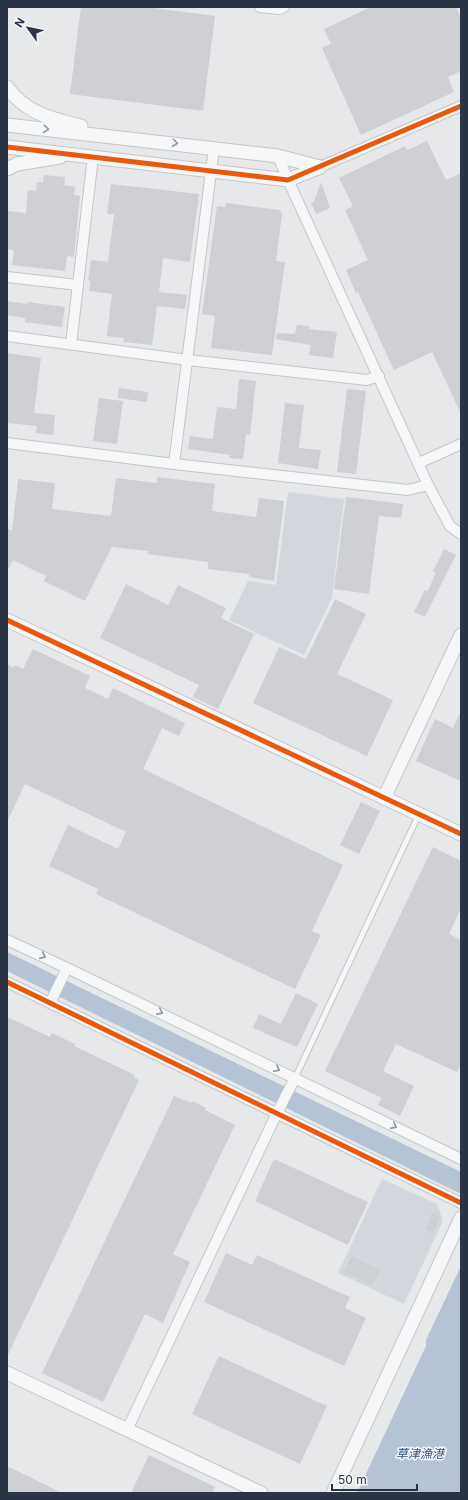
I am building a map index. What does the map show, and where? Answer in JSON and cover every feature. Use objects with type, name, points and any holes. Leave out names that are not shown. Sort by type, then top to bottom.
[{"type":"street","points":[[260,7],[279,9],[284,7]]},
{"type":"street","points":[[7,87],[14,97],[44,117],[131,138]]},
{"type":"street","points":[[7,147],[288,180],[461,106]]},
{"type":"street","points":[[7,125],[278,156],[320,167]]},
{"type":"street","points":[[174,464],[214,148]]},
{"type":"street","points":[[7,169],[17,164],[73,155]]},
{"type":"street","points":[[278,156],[428,485],[450,526],[461,534]]},
{"type":"street","points":[[72,344],[93,157]]},
{"type":"street","points":[[7,277],[78,285]]},
{"type":"street","points":[[7,336],[188,360],[367,380],[379,376]]},
{"type":"street","points":[[7,443],[174,464],[408,490],[428,485]]},
{"type":"street","points":[[419,463],[461,444]]},
{"type":"street","points":[[7,620],[461,834]]},
{"type":"street","points":[[384,798],[461,635]]},
{"type":"street","points":[[7,940],[66,971],[293,1081],[461,1159]]},
{"type":"street","points":[[52,1000],[66,971]]},
{"type":"street","points":[[7,982],[52,1000],[461,1203]]},
{"type":"street","points":[[127,1430],[293,1081]]},
{"type":"street","points":[[333,1493],[461,1218]]},
{"type":"street","points":[[7,1373],[261,1493]]},
{"type":"lane","points":[[293,1081],[419,814]]},
{"type":"shaded area","points":[[288,492],[344,499],[332,598],[304,655],[229,620],[248,581],[276,585]]},
{"type":"shaded area","points":[[382,1179],[437,1204],[443,1221],[404,1304],[338,1273]]},
{"type":"water","points":[[7,952],[461,1172],[461,1194],[7,971]]},
{"type":"water","name":"草津漁港","points":[[461,1266],[461,1493],[357,1493],[426,1346],[426,1340]]},
{"type":"building","points":[[81,7],[146,7],[215,16],[203,111],[70,94]]},
{"type":"building","points":[[371,7],[456,7],[461,18],[461,71],[448,77],[454,92],[361,135],[322,48],[331,44],[324,29]]},
{"type":"building","points":[[427,141],[446,180],[461,173],[461,414],[432,352],[394,370],[358,292],[356,293],[346,270],[368,260],[345,210],[353,206],[339,178],[405,146],[407,150]]},
{"type":"building","points":[[44,175],[65,177],[64,185],[75,187],[74,195],[80,196],[74,257],[67,256],[65,271],[12,265],[14,250],[7,249],[7,211],[26,213],[28,190],[36,191],[37,182],[43,183]]},
{"type":"building","points":[[321,182],[330,208],[316,214],[311,203],[314,202]]},
{"type":"building","points":[[111,184],[199,194],[190,262],[163,258],[159,292],[187,295],[185,309],[157,306],[152,345],[123,342],[124,338],[107,336],[112,294],[89,291],[91,281],[88,280],[91,260],[108,262],[114,214],[107,214]]},
{"type":"building","points":[[226,203],[280,210],[282,214],[276,261],[285,262],[272,355],[211,348],[215,316],[202,314],[217,206],[225,207]]},
{"type":"building","points":[[7,301],[65,307],[62,327],[25,322],[25,318],[7,315]]},
{"type":"building","points":[[297,325],[309,326],[309,329],[337,332],[333,358],[309,355],[311,345],[276,339],[277,333],[295,334]]},
{"type":"building","points":[[7,353],[41,358],[34,413],[55,415],[53,435],[36,433],[37,426],[7,423]]},
{"type":"building","points":[[239,379],[256,381],[250,435],[246,435],[243,459],[229,458],[230,455],[188,449],[190,436],[213,439],[217,407],[236,409]]},
{"type":"building","points":[[119,388],[148,392],[147,402],[118,398]]},
{"type":"building","points":[[347,389],[366,391],[356,474],[337,472]]},
{"type":"building","points":[[99,398],[123,401],[117,444],[93,441]]},
{"type":"building","points":[[285,403],[304,405],[299,448],[321,450],[318,469],[278,463]]},
{"type":"building","points":[[157,477],[215,484],[212,511],[256,517],[259,498],[284,501],[274,581],[249,577],[249,574],[208,569],[208,562],[147,554],[148,551],[112,547],[85,601],[44,581],[46,576],[13,560],[7,572],[7,528],[12,531],[18,479],[55,483],[52,509],[111,516],[116,478],[157,483]]},
{"type":"building","points":[[346,497],[403,504],[401,518],[379,516],[369,594],[334,589]]},
{"type":"building","points":[[444,549],[456,555],[425,617],[414,612],[425,590],[428,591],[436,572],[433,571]]},
{"type":"building","points":[[126,584],[168,605],[178,585],[226,608],[221,618],[254,634],[218,709],[193,697],[199,685],[100,638]]},
{"type":"building","points":[[335,599],[366,614],[337,674],[393,700],[367,756],[253,703],[279,647],[306,659]]},
{"type":"building","points":[[33,649],[90,676],[85,688],[108,699],[113,688],[185,723],[179,736],[162,728],[143,769],[343,865],[312,931],[321,935],[295,989],[96,894],[98,889],[49,866],[68,825],[118,849],[126,832],[25,784],[7,822],[7,664],[14,668],[15,665],[23,669]]},
{"type":"building","points":[[461,711],[461,781],[416,761],[435,719],[453,728]]},
{"type":"building","points":[[361,802],[380,811],[359,854],[340,845]]},
{"type":"building","points":[[433,847],[461,861],[461,908],[449,934],[461,940],[461,1064],[457,1072],[396,1044],[383,1071],[414,1086],[400,1116],[378,1105],[382,1098],[325,1071]]},
{"type":"building","points":[[296,993],[318,1004],[297,1047],[253,1028],[259,1014],[281,1024]]},
{"type":"building","points":[[7,1017],[50,1037],[52,1033],[75,1044],[74,1046],[135,1075],[133,1077],[139,1080],[7,1357]]},
{"type":"building","points":[[174,1096],[191,1103],[192,1101],[206,1108],[205,1110],[235,1125],[173,1254],[190,1262],[163,1323],[145,1314],[103,1402],[42,1373]]},
{"type":"building","points":[[274,1159],[368,1202],[348,1245],[255,1201]]},
{"type":"building","points":[[433,1213],[441,1217],[433,1233],[425,1229]]},
{"type":"building","points":[[226,1253],[252,1265],[257,1255],[350,1297],[345,1308],[366,1318],[344,1366],[204,1302]]},
{"type":"building","points":[[352,1256],[380,1270],[372,1286],[344,1271]]},
{"type":"building","points":[[219,1356],[327,1406],[300,1464],[192,1414]]},
{"type":"building","points":[[149,1455],[215,1487],[212,1493],[131,1493]]},
{"type":"building","points":[[7,1466],[62,1493],[7,1493]]},
{"type":"cycle path","points":[[7,147],[288,180],[461,106]]},
{"type":"cycle path","points":[[7,620],[461,834]]},
{"type":"cycle path","points":[[7,982],[461,1203]]}]
